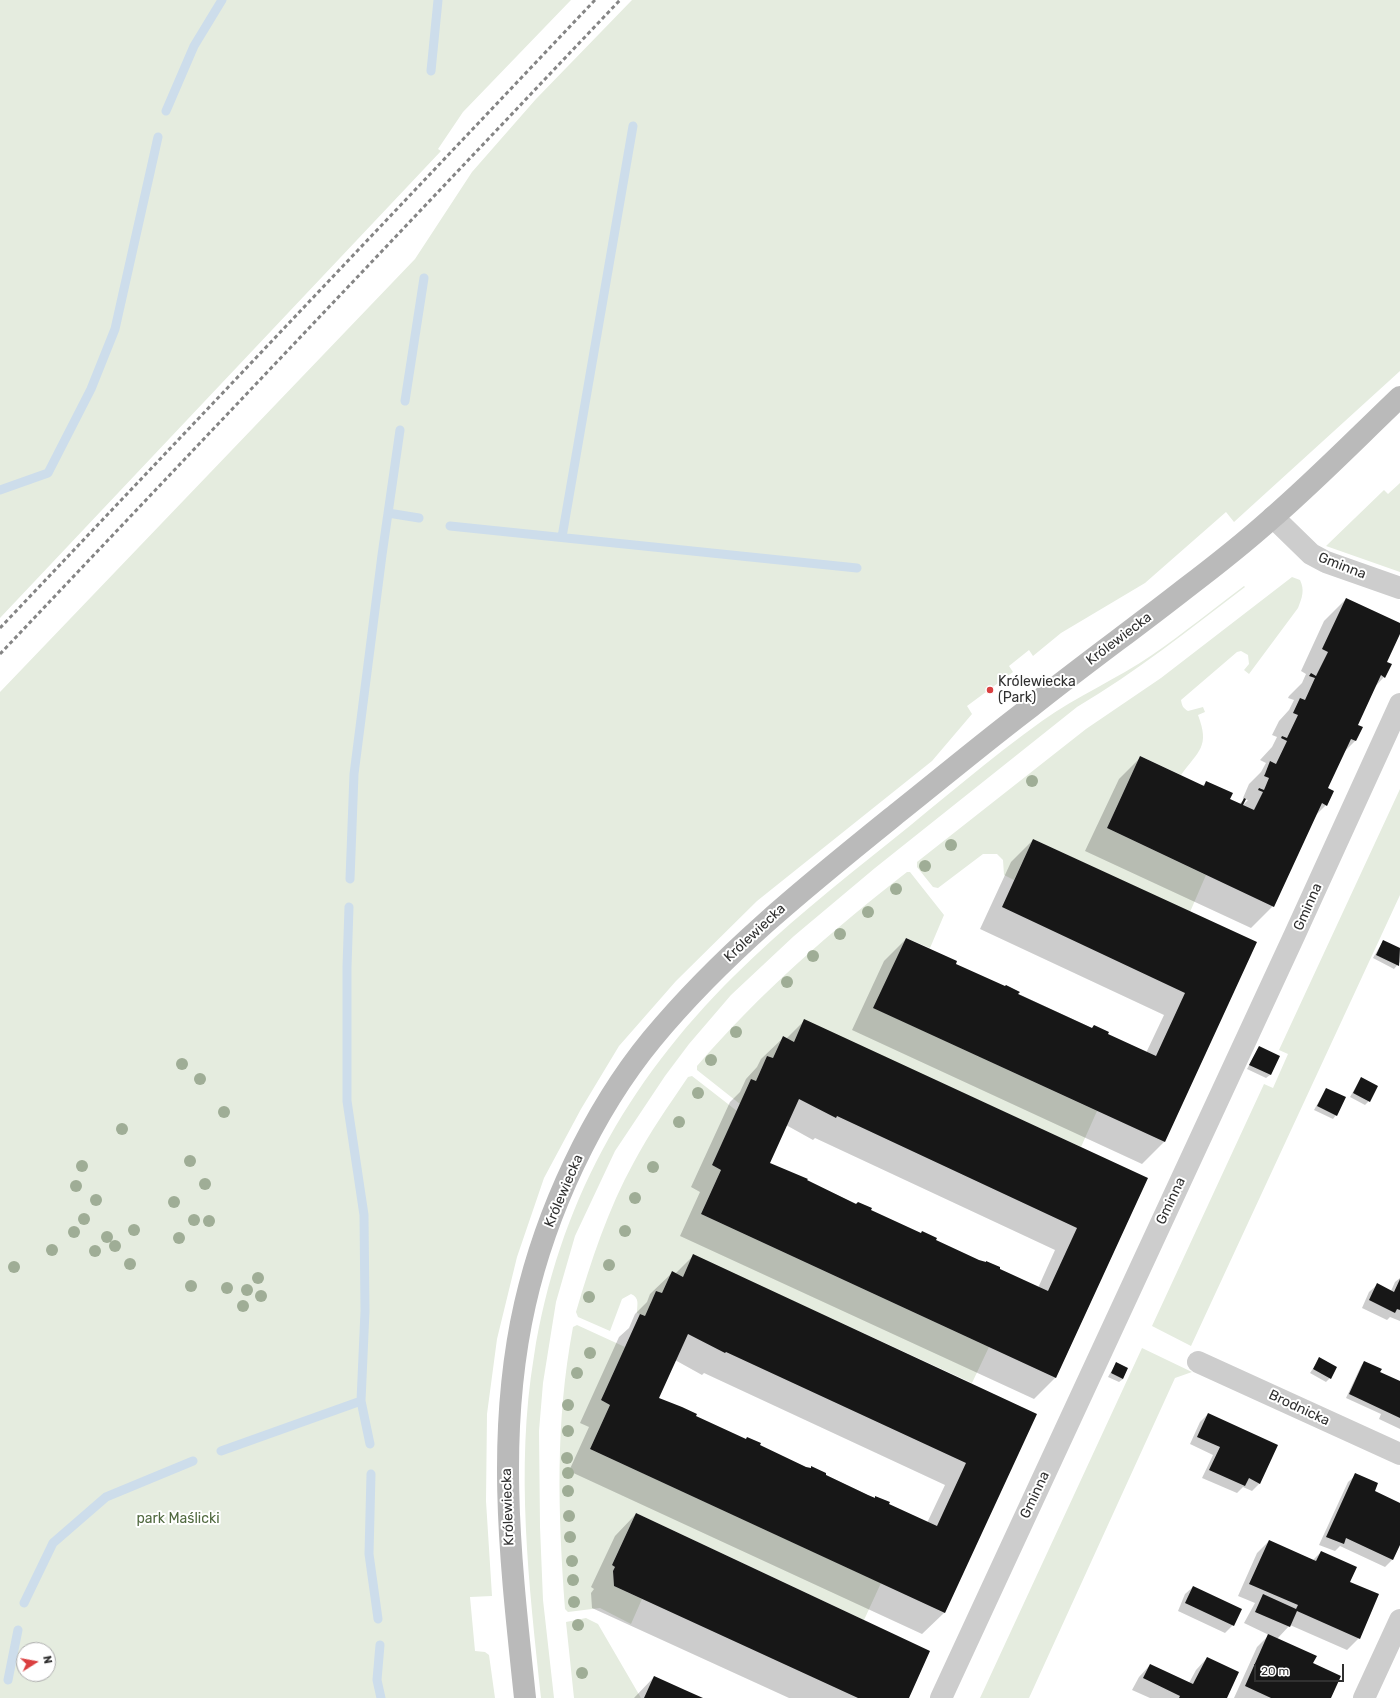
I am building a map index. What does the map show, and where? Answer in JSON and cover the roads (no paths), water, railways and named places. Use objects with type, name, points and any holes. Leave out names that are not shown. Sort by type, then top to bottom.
[{"type":"street","name":"Królewiecka","points":[[524,1698],[510,1548],[507,1492],[508,1428],[515,1364],[524,1307],[537,1260],[554,1214],[580,1153],[613,1095],[650,1042],[693,993],[746,940],[799,892],[1032,705],[1184,590],[1273,518],[1400,398]]},
{"type":"street","name":"Gminna","points":[[1273,518],[1311,554],[1326,562],[1400,588]]},
{"type":"street","name":"Gminna","points":[[941,1698],[1400,704]]},
{"type":"street","name":"Brodnicka","points":[[1198,1362],[1400,1454]]},
{"type":"street","points":[[1364,1698],[1400,1620]]},
{"type":"waterway","points":[[166,111],[194,46],[222,0]]},
{"type":"waterway","points":[[431,71],[438,0]]},
{"type":"waterway","points":[[562,537],[633,126]]},
{"type":"waterway","points":[[0,490],[48,473],[91,389],[115,329],[158,137]]},
{"type":"waterway","points":[[405,401],[424,278]]},
{"type":"waterway","points":[[350,879],[354,774],[382,555],[400,430]]},
{"type":"waterway","points":[[388,513],[419,518]]},
{"type":"waterway","points":[[450,526],[857,568]]},
{"type":"waterway","points":[[349,907],[347,967],[347,1101],[364,1215],[365,1311],[361,1401],[370,1444]]},
{"type":"waterway","points":[[221,1451],[361,1401]]},
{"type":"waterway","points":[[24,1603],[53,1543],[106,1497],[193,1461]]},
{"type":"waterway","points":[[371,1474],[369,1554],[378,1619]]},
{"type":"waterway","points":[[8,1680],[18,1630]]},
{"type":"waterway","points":[[380,1645],[377,1680],[381,1698]]},
{"type":"railway","points":[[0,628],[595,0]]},
{"type":"railway","points":[[0,654],[620,0]]},
{"type":"place","name":"Królewiecka (Park)","points":[[990,690]]},
{"type":"park label","name":"park Maślicki","points":[[178,1519]]}]
